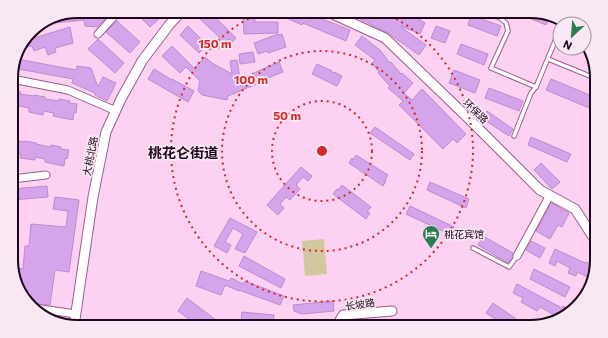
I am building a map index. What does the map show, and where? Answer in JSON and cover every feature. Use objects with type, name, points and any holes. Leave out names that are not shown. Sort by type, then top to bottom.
[{"type":"street","points":[[98,34],[113,18]]},
{"type":"street","name":"大桃北路","points":[[75,320],[93,197],[106,132],[121,99],[142,61],[176,18]]},
{"type":"street","name":"环保路","points":[[341,18],[385,38],[540,190],[575,209],[590,232]]},
{"type":"street","points":[[18,80],[68,90],[116,111]]},
{"type":"street","points":[[18,178],[46,175]]},
{"type":"street","points":[[517,256],[550,195]]},
{"type":"street","points":[[44,309],[76,314]]},
{"type":"street","name":"长坡路","points":[[340,320],[343,315],[392,311]]},
{"type":"lane","points":[[500,18],[506,23],[508,31],[491,68],[536,87]]},
{"type":"lane","points":[[514,136],[531,92],[536,87],[552,49]]},
{"type":"lane","points":[[548,59],[590,76]]},
{"type":"lane","points":[[473,248],[509,267],[517,256]]},
{"type":"shaded area","points":[[324,239],[327,274],[305,276],[302,241]]},
{"type":"building","points":[[106,18],[97,27],[85,26],[84,20],[56,23],[67,19]]},
{"type":"building","points":[[141,18],[160,18],[150,27]]},
{"type":"building","points":[[199,18],[216,18],[236,38],[232,42],[229,39],[218,49],[214,44],[220,38]]},
{"type":"building","points":[[243,18],[255,18],[255,22],[278,22],[278,33],[244,34]]},
{"type":"building","points":[[287,18],[320,18],[350,30],[346,41],[303,23],[302,25]]},
{"type":"building","points":[[358,18],[421,18],[420,20],[425,23],[420,34],[401,27],[426,45],[419,55],[388,33]]},
{"type":"building","points":[[470,18],[479,18],[501,26],[497,36],[468,25]]},
{"type":"building","points":[[529,18],[548,21],[546,25]]},
{"type":"building","points":[[117,21],[140,42],[130,53],[106,32]]},
{"type":"building","points":[[188,26],[207,45],[199,53],[180,35]]},
{"type":"building","points":[[436,26],[450,31],[445,43],[431,38]]},
{"type":"building","points":[[70,27],[73,43],[55,48],[56,52],[48,55],[45,47],[34,51],[32,46],[27,47],[34,38]]},
{"type":"building","points":[[278,34],[282,34],[286,47],[268,53],[267,51],[258,54],[254,43]]},
{"type":"building","points":[[362,36],[380,50],[401,74],[402,73],[413,83],[404,93],[412,100],[422,89],[466,134],[457,143],[453,139],[443,149],[399,105],[403,101],[388,88],[390,86],[378,73],[379,72],[372,63],[375,60],[355,45]]},
{"type":"building","points":[[98,39],[124,63],[115,73],[88,49]]},
{"type":"building","points":[[461,44],[488,54],[484,65],[457,54]]},
{"type":"building","points":[[172,46],[194,68],[205,57],[212,63],[232,74],[230,61],[237,60],[240,79],[279,62],[283,72],[228,96],[227,100],[202,95],[198,91],[200,81],[186,67],[180,73],[162,56]]},
{"type":"building","points":[[253,52],[255,62],[240,64],[239,54]]},
{"type":"building","points":[[21,60],[76,70],[77,66],[91,68],[98,87],[103,77],[116,83],[107,101],[95,95],[95,93],[72,83],[73,79],[19,69],[20,63]]},
{"type":"building","points":[[317,64],[342,76],[337,86],[312,74]]},
{"type":"building","points":[[154,69],[194,91],[188,102],[148,79]]},
{"type":"building","points":[[454,70],[480,80],[475,93],[449,83]]},
{"type":"building","points":[[551,79],[590,95],[590,108],[546,90]]},
{"type":"building","points":[[489,88],[523,101],[519,111],[485,98]]},
{"type":"building","points":[[18,92],[21,92],[20,94],[34,95],[45,97],[45,99],[59,101],[59,99],[77,104],[76,113],[74,112],[73,120],[53,116],[54,113],[44,111],[43,115],[29,112],[29,108],[19,106],[18,110]]},
{"type":"building","points":[[487,111],[513,129],[509,136],[483,119]]},
{"type":"building","points":[[375,127],[414,154],[410,160],[370,133]]},
{"type":"building","points":[[531,137],[571,154],[567,162],[528,145]]},
{"type":"building","points":[[18,141],[36,143],[50,147],[51,145],[69,150],[67,159],[65,158],[64,166],[45,162],[45,159],[35,157],[35,160],[20,158],[21,154],[18,154]]},
{"type":"building","points":[[356,155],[388,175],[383,186],[349,163]]},
{"type":"building","points":[[541,163],[560,182],[552,189],[534,170]]},
{"type":"building","points":[[301,167],[312,176],[308,181],[303,177],[296,185],[300,189],[290,200],[286,197],[280,204],[284,208],[278,215],[267,205]]},
{"type":"building","points":[[430,182],[469,199],[466,208],[427,190]]},
{"type":"building","points":[[342,185],[371,207],[367,212],[370,213],[366,219],[333,194]]},
{"type":"building","points":[[47,186],[48,197],[18,200],[18,188]]},
{"type":"building","points":[[55,197],[79,200],[69,272],[55,270],[50,305],[38,304],[28,293],[22,280],[19,268],[23,269],[25,246],[29,246],[31,224],[66,227],[68,211],[53,209]]},
{"type":"building","points":[[551,203],[569,213],[562,227],[558,225],[550,239],[536,231]]},
{"type":"building","points":[[410,206],[454,227],[451,235],[406,214]]},
{"type":"building","points":[[230,218],[257,232],[245,253],[235,249],[243,234],[233,228],[225,242],[231,245],[227,253],[214,246]]},
{"type":"building","points":[[483,236],[513,253],[508,263],[478,245]]},
{"type":"building","points":[[531,241],[545,248],[540,258],[526,250]]},
{"type":"building","points":[[555,249],[590,264],[587,277],[577,272],[576,276],[568,273],[570,268],[557,261],[555,266],[549,263]]},
{"type":"building","points":[[244,256],[285,279],[281,288],[239,266]]},
{"type":"building","points":[[534,269],[570,287],[565,297],[530,279]]},
{"type":"building","points":[[201,271],[229,281],[231,278],[243,284],[245,281],[284,296],[280,305],[225,285],[221,295],[196,286]]},
{"type":"building","points":[[517,284],[562,308],[563,306],[566,308],[554,315],[540,307],[537,311],[521,302],[523,298],[513,293]]},
{"type":"building","points":[[187,298],[216,320],[190,320],[178,311]]},
{"type":"building","points":[[333,301],[334,311],[302,314],[294,311],[293,305]]},
{"type":"building","points":[[493,303],[518,320],[497,320],[486,313]]},
{"type":"building","points":[[242,312],[274,315],[274,320],[241,320]]},
{"type":"place","name":"桃花宾馆","points":[[431,249]]},
{"type":"district","name":"桃花仑街道","points":[[183,152]]}]
